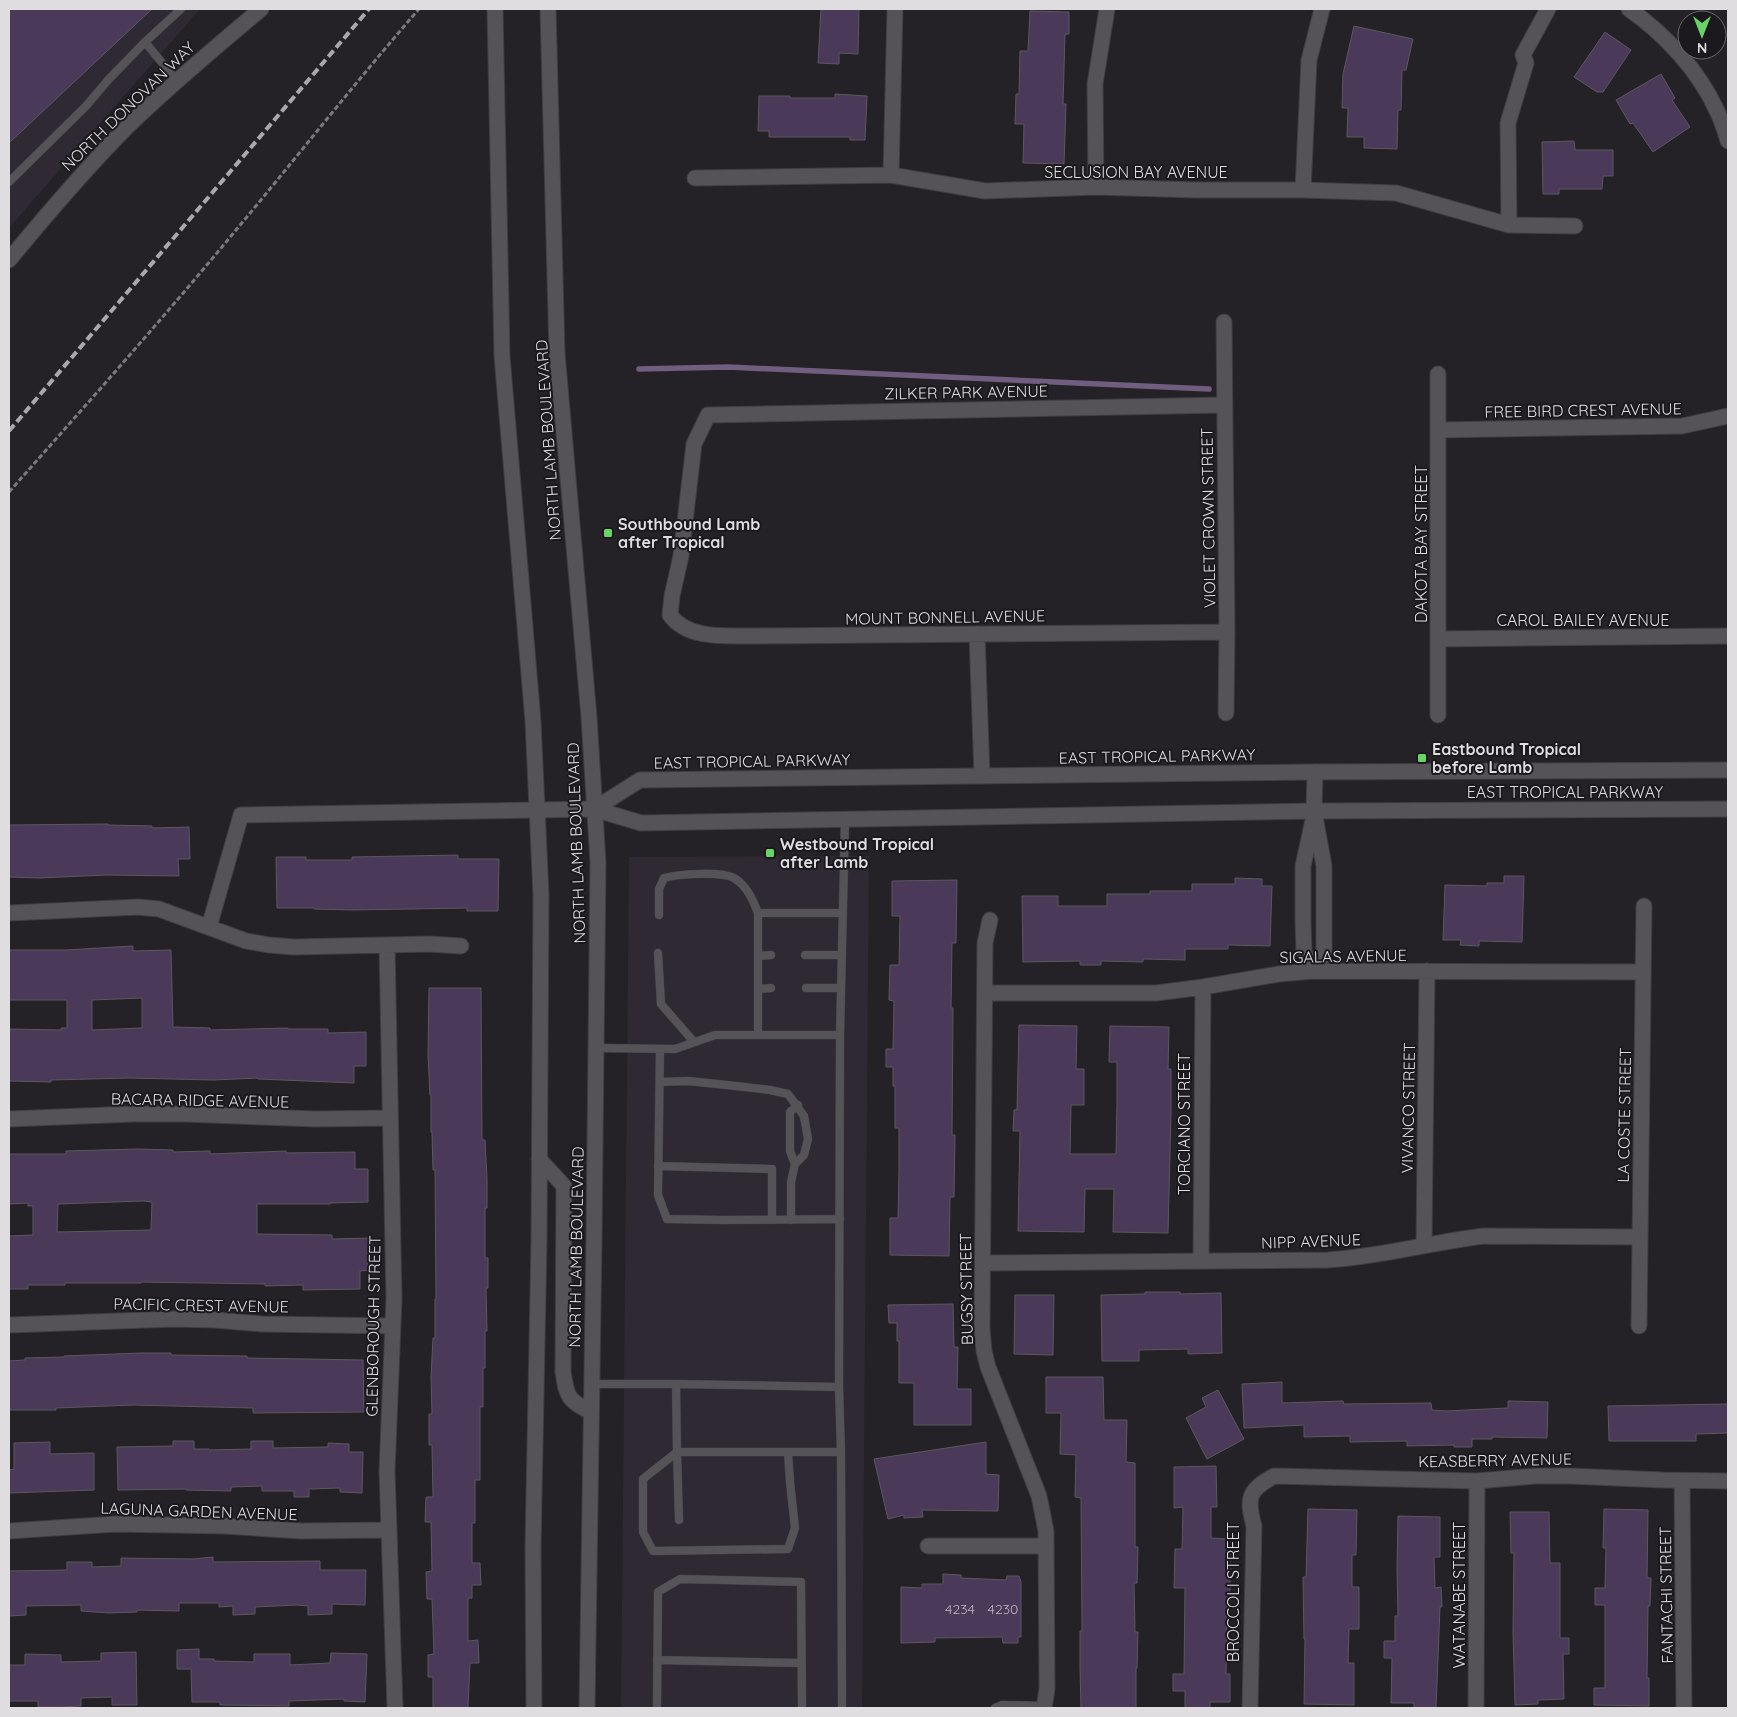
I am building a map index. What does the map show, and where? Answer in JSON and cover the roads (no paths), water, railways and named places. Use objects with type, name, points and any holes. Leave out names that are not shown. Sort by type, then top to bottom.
[{"type":"street","name":"NORTH DONOVAN WAY","points":[[9,260],[72,184],[128,126],[261,9]]},
{"type":"street","points":[[495,9],[502,356],[533,721],[541,895],[533,1549],[534,1708]]},
{"type":"street","name":"NORTH LAMB BOULEVARD","points":[[548,9],[557,353],[589,717],[598,862],[587,1708]]},
{"type":"street","points":[[891,175],[895,9]]},
{"type":"street","points":[[1096,187],[1095,84],[1107,9]]},
{"type":"street","points":[[1303,190],[1309,60],[1322,9]]},
{"type":"street","points":[[1510,225],[1508,123],[1526,63],[1523,55],[1548,9]]},
{"type":"street","points":[[1629,9],[1662,36],[1685,60],[1702,84],[1717,111],[1728,141]]},
{"type":"street","name":"SECLUSION BAY AVENUE","points":[[695,178],[891,175],[985,191],[1096,187],[1196,190],[1303,190],[1396,194],[1510,225],[1575,226]]},
{"type":"street","name":"VIOLET CROWN STREET","points":[[1224,322],[1226,713]]},
{"type":"street","name":"DAKOTA BAY STREET","points":[[1438,374],[1438,715]]},
{"type":"street","name":"ZILKER PARK AVENUE","points":[[670,616],[672,596],[681,556],[694,444],[708,414],[1224,405]]},
{"type":"street","name":"FREE BIRD CREST AVENUE","points":[[1438,430],[1682,426],[1728,416]]},
{"type":"street","name":"MOUNT BONNELL AVENUE","points":[[670,616],[676,624],[689,631],[713,635],[1227,632]]},
{"type":"street","points":[[977,634],[982,776]]},
{"type":"street","name":"CAROL BAILEY AVENUE","points":[[1438,639],[1728,636]]},
{"type":"street","name":"EAST TROPICAL PARKWAY","points":[[594,809],[640,780],[1315,772],[1728,770]]},
{"type":"street","points":[[1314,971],[1304,952],[1303,866],[1314,811],[1315,772]]},
{"type":"street","name":"EAST TROPICAL PARKWAY","points":[[209,927],[241,815],[594,809],[641,823],[1314,811],[1728,809]]},
{"type":"street","points":[[1314,811],[1324,866],[1324,953],[1314,971]]},
{"type":"street","name":"LA COSTE STREET","points":[[1639,1326],[1644,906]]},
{"type":"street","points":[[9,913],[138,907],[159,909],[246,940],[269,945],[294,947],[387,944],[461,946]]},
{"type":"street","name":"BUGSY STREET","points":[[990,920],[985,943],[982,1328],[988,1368],[1039,1496],[1044,1516],[1046,1546],[1045,1707]]},
{"type":"street","name":"GLENBOROUGH STREET","points":[[387,944],[394,1299],[387,1470],[396,1708]]},
{"type":"street","name":"SIGALAS AVENUE","points":[[985,993],[1156,993],[1279,974],[1314,971],[1643,972]]},
{"type":"street","name":"VIVANCO STREET","points":[[1424,1246],[1427,971]]},
{"type":"street","name":"TORCIANO STREET","points":[[1201,1261],[1203,987]]},
{"type":"street","name":"BACARA RIDGE AVENUE","points":[[9,1118],[133,1114],[184,1114],[298,1119],[390,1118]]},
{"type":"street","points":[[539,1159],[564,1186],[563,1372],[566,1390],[572,1402],[591,1412]]},
{"type":"street","name":"NIPP AVENUE","points":[[982,1263],[1328,1260],[1357,1258],[1484,1236],[1640,1237]]},
{"type":"street","name":"PACIFIC CREST AVENUE","points":[[9,1325],[174,1319],[262,1324],[393,1326]]},
{"type":"street","name":"KEASBERRY AVENUE","points":[[1264,1482],[1274,1476],[1284,1475],[1477,1481],[1536,1476],[1569,1476],[1728,1481]]},
{"type":"street","name":"WATANABE STREET","points":[[1476,1708],[1477,1481]]},
{"type":"street","name":"FANTACHI STREET","points":[[1682,1481],[1684,1708]]},
{"type":"street","name":"BROCCOLI STREET","points":[[1250,1708],[1254,1526],[1250,1511],[1250,1500],[1255,1488],[1264,1482]]},
{"type":"street","name":"LAGUNA GARDEN AVENUE","points":[[9,1531],[116,1524],[224,1526],[301,1531],[389,1530]]},
{"type":"street","points":[[928,1546],[1046,1546]]},
{"type":"lane","points":[[9,182],[86,106],[145,42],[181,9]]},
{"type":"lane","points":[[145,42],[177,81]]},
{"type":"lane","points":[[842,1708],[839,1387],[840,1035],[845,820]]},
{"type":"lane","points":[[659,915],[659,889],[664,878],[677,874],[716,874],[733,878],[750,894],[758,913],[758,1035]]},
{"type":"lane","points":[[758,913],[843,913]]},
{"type":"lane","points":[[658,954],[661,1004],[694,1042]]},
{"type":"lane","points":[[758,956],[771,955]]},
{"type":"lane","points":[[805,955],[842,955]]},
{"type":"lane","points":[[758,989],[771,988]]},
{"type":"lane","points":[[806,988],[841,988]]},
{"type":"lane","points":[[597,1048],[675,1049],[715,1035],[840,1035]]},
{"type":"lane","points":[[660,1049],[658,1195],[667,1219],[840,1219]]},
{"type":"lane","points":[[660,1082],[688,1081],[770,1090],[788,1094],[798,1105],[804,1116],[808,1139],[804,1155],[795,1164],[790,1182],[791,1220]]},
{"type":"lane","points":[[795,1164],[790,1151],[790,1112],[798,1105]]},
{"type":"lane","points":[[658,1166],[772,1169],[772,1220]]},
{"type":"lane","points":[[592,1384],[839,1387]]},
{"type":"lane","points":[[676,1384],[679,1520]]},
{"type":"lane","points":[[788,1452],[795,1528],[788,1549],[653,1551],[643,1532],[643,1479],[677,1452],[788,1452],[841,1452]]},
{"type":"lane","points":[[657,1708],[658,1592],[680,1579],[801,1582],[802,1708]]},
{"type":"lane","points":[[657,1660],[801,1662]]},
{"type":"lane","points":[[994,1708],[1002,1705],[1045,1707]]},
{"type":"waterway","points":[[639,369],[728,367],[1209,389]]},
{"type":"railway","points":[[9,431],[369,9]]},
{"type":"place","name":"Southbound Lamb after Tropical","points":[[608,533]]},
{"type":"place","name":"Eastbound Tropical before Lamb","points":[[1422,758]]},
{"type":"place","name":"Westbound Tropical after Lamb","points":[[770,853]]}]
